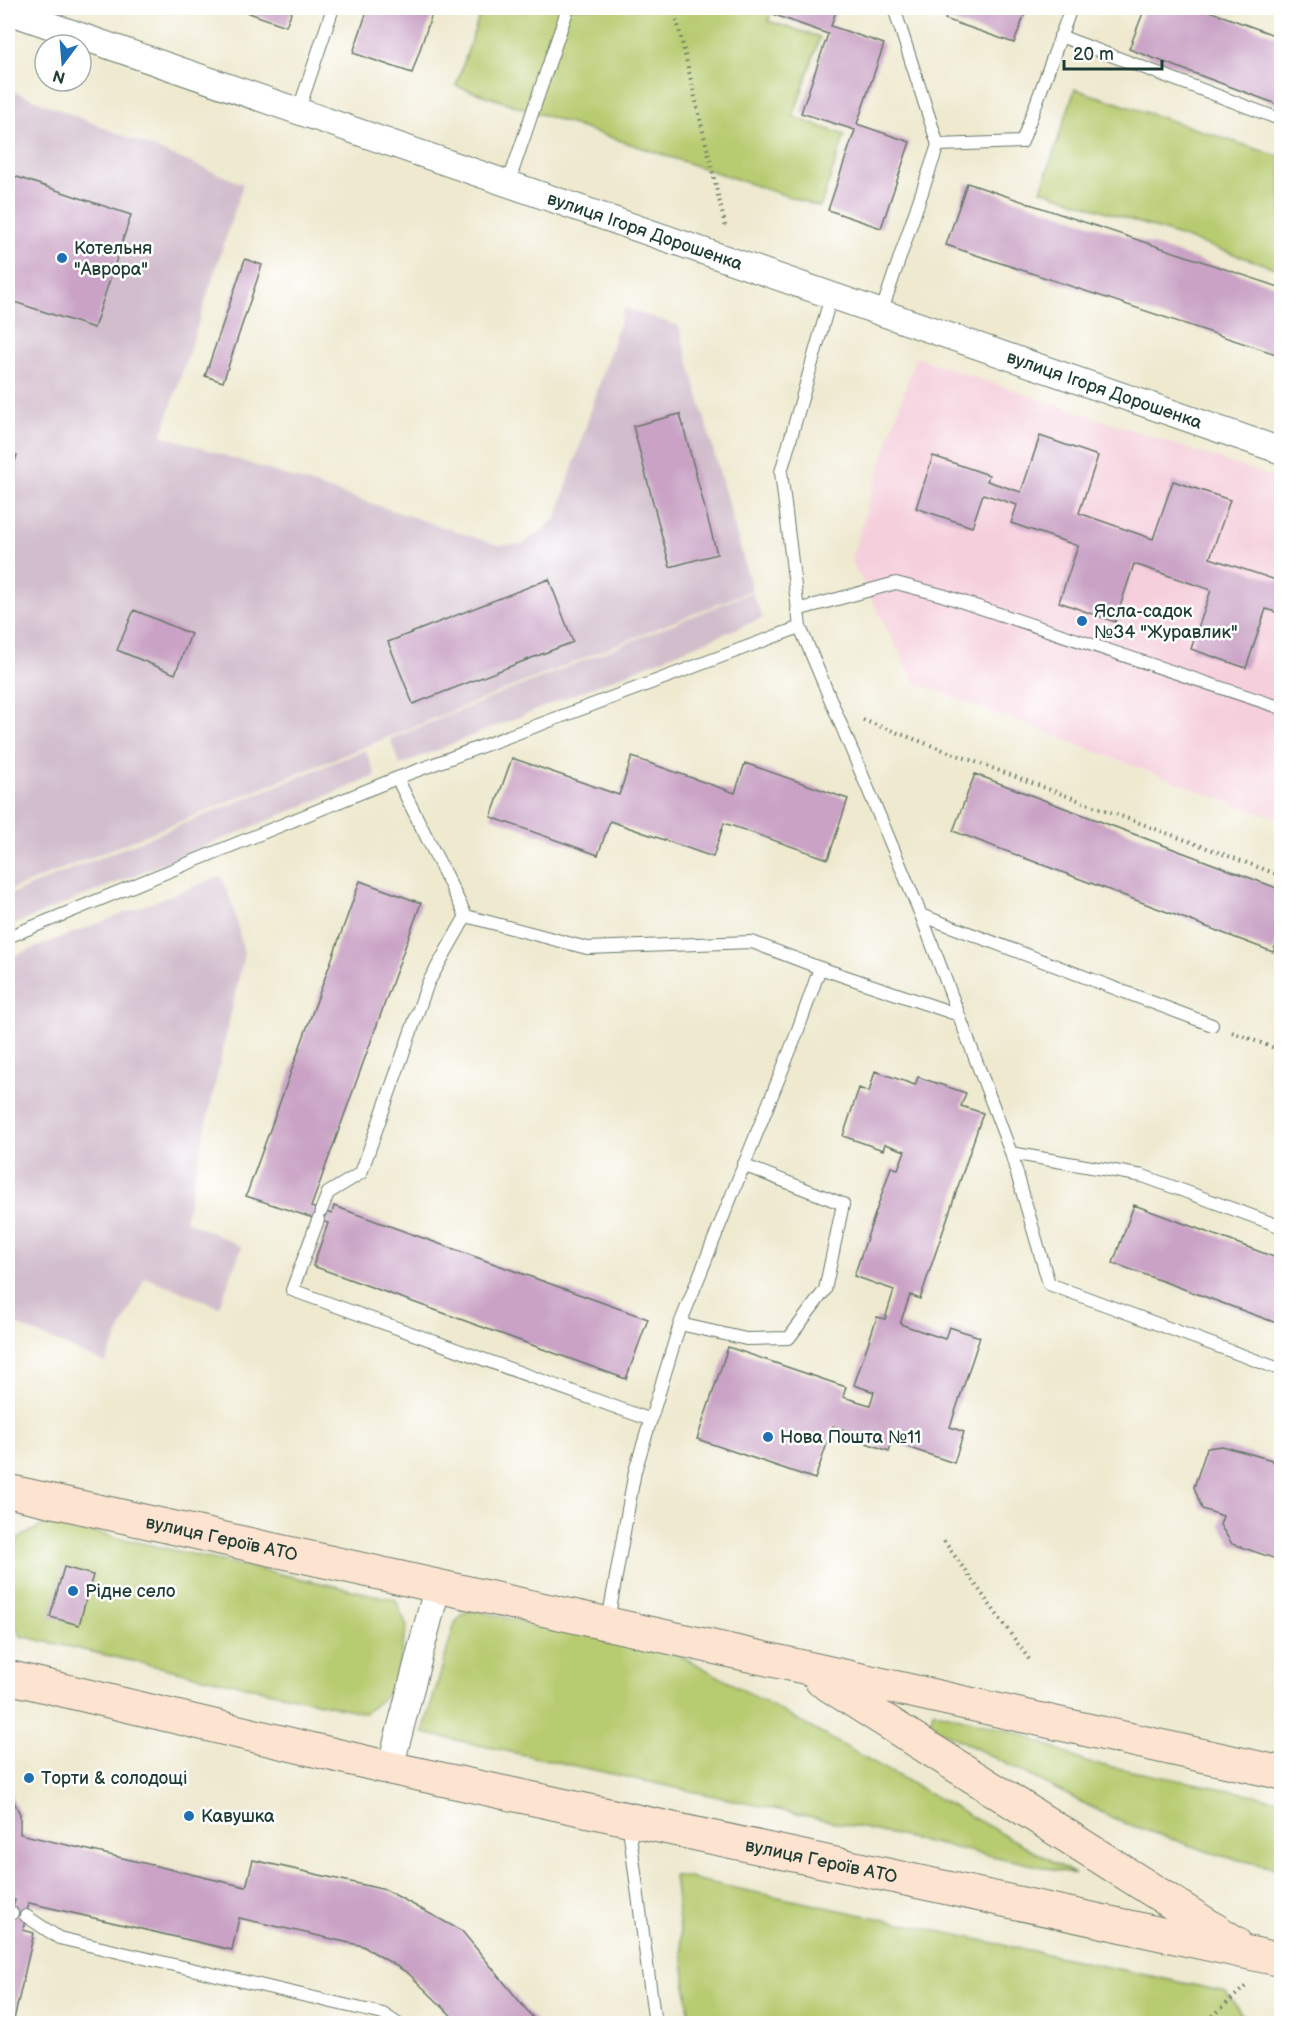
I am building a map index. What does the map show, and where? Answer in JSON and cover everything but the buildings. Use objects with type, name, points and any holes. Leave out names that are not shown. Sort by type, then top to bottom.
[{"type":"main road","name":"вулиця Героїв АТО","points":[[8,1491],[437,1588],[1281,1773]]},
{"type":"main road","points":[[802,1668],[1261,1966]]},
{"type":"main road","name":"вулиця Героїв АТО","points":[[8,1677],[390,1768],[628,1819],[1261,1966]]},
{"type":"street","name":"вулиця Ігоря Дорошенка","points":[[8,11],[1281,451]]},
{"type":"street","points":[[390,1768],[437,1588]]},
{"type":"lane","points":[[298,111],[333,8]]},
{"type":"lane","points":[[508,184],[568,8]]},
{"type":"lane","points":[[881,313],[938,145],[894,8]]},
{"type":"lane","points":[[938,145],[1022,142],[1071,8]]},
{"type":"lane","points":[[1060,36],[1281,120]]},
{"type":"lane","points":[[831,296],[781,472],[800,627],[921,915],[959,1015],[1011,1153],[1049,1284],[1281,1370]]},
{"type":"lane","points":[[797,610],[896,583],[942,595],[1281,708]]},
{"type":"lane","points":[[8,938],[397,778],[800,627]]},
{"type":"lane","points":[[397,778],[466,916],[587,948],[752,942],[820,968],[959,1015]]},
{"type":"lane","points":[[921,915],[1212,1025]]},
{"type":"lane","points":[[466,916],[428,983],[361,1173],[328,1193],[292,1290],[651,1420]]},
{"type":"lane","points":[[607,1625],[635,1471],[680,1324],[795,1038],[820,968]]},
{"type":"lane","points":[[1011,1153],[1143,1176],[1281,1227]]},
{"type":"lane","points":[[680,1324],[746,1339],[789,1338],[825,1290],[843,1204],[743,1165]]},
{"type":"lane","points":[[628,1819],[655,2024]]},
{"type":"lane","points":[[26,1916],[59,1938],[383,2014],[398,2024]]},
{"type":"path","points":[[674,8],[734,262]]},
{"type":"path","points":[[834,710],[1281,876]]},
{"type":"path","points":[[1212,1025],[1281,1051]]},
{"type":"path","points":[[944,1541],[1031,1662]]},
{"type":"path","points":[[1204,2024],[1261,1966]]},
{"type":"shaded area","points":[[8,89],[243,184],[162,435],[498,545],[523,544],[556,519],[624,308],[679,326],[752,590],[8,891]]},
{"type":"shaded area","name":"Ясла-садок №34 \"Журавлик\"","points":[[915,357],[1281,480],[1281,818],[1255,812],[915,683],[851,559]]},
{"type":"shaded area","points":[[752,592],[763,618],[400,765],[390,739]]},
{"type":"shaded area","points":[[365,750],[376,776],[8,927],[8,895]]},
{"type":"shaded area","points":[[221,876],[233,906],[244,954],[185,1220],[242,1247],[219,1307],[145,1277],[105,1363],[8,1321],[8,958]]},
{"type":"green space","points":[[482,8],[773,8],[768,21],[820,37],[793,117],[845,135],[820,207],[456,86]]},
{"type":"green space","points":[[1075,89],[1281,157],[1281,270],[1041,190]]},
{"type":"green space","points":[[48,1522],[396,1600],[407,1627],[393,1690],[365,1713],[21,1636],[8,1613],[8,1582],[17,1539]]},
{"type":"green space","points":[[476,1611],[680,1655],[1075,1874],[423,1733],[455,1623],[465,1612]]},
{"type":"green space","points":[[933,1711],[1022,1734],[1085,1762],[1281,1800],[1281,1843],[1275,1868],[1218,1855],[1119,1821],[930,1725]]},
{"type":"green space","points":[[674,1875],[1226,1992],[1248,2023],[690,2023]]},
{"type":"place","name":"Котельня \"Аврора\"","points":[[62,258]]},
{"type":"place","name":"Ясла-садок №34 \"Журавлик\"","points":[[1082,621]]},
{"type":"place","name":"Нова Пошта №11","points":[[768,1437]]},
{"type":"place","name":"Рідне село","points":[[73,1591]]},
{"type":"place","name":"Торти & солодощі","points":[[29,1778]]},
{"type":"place","name":"Кавушка","points":[[189,1816]]}]
